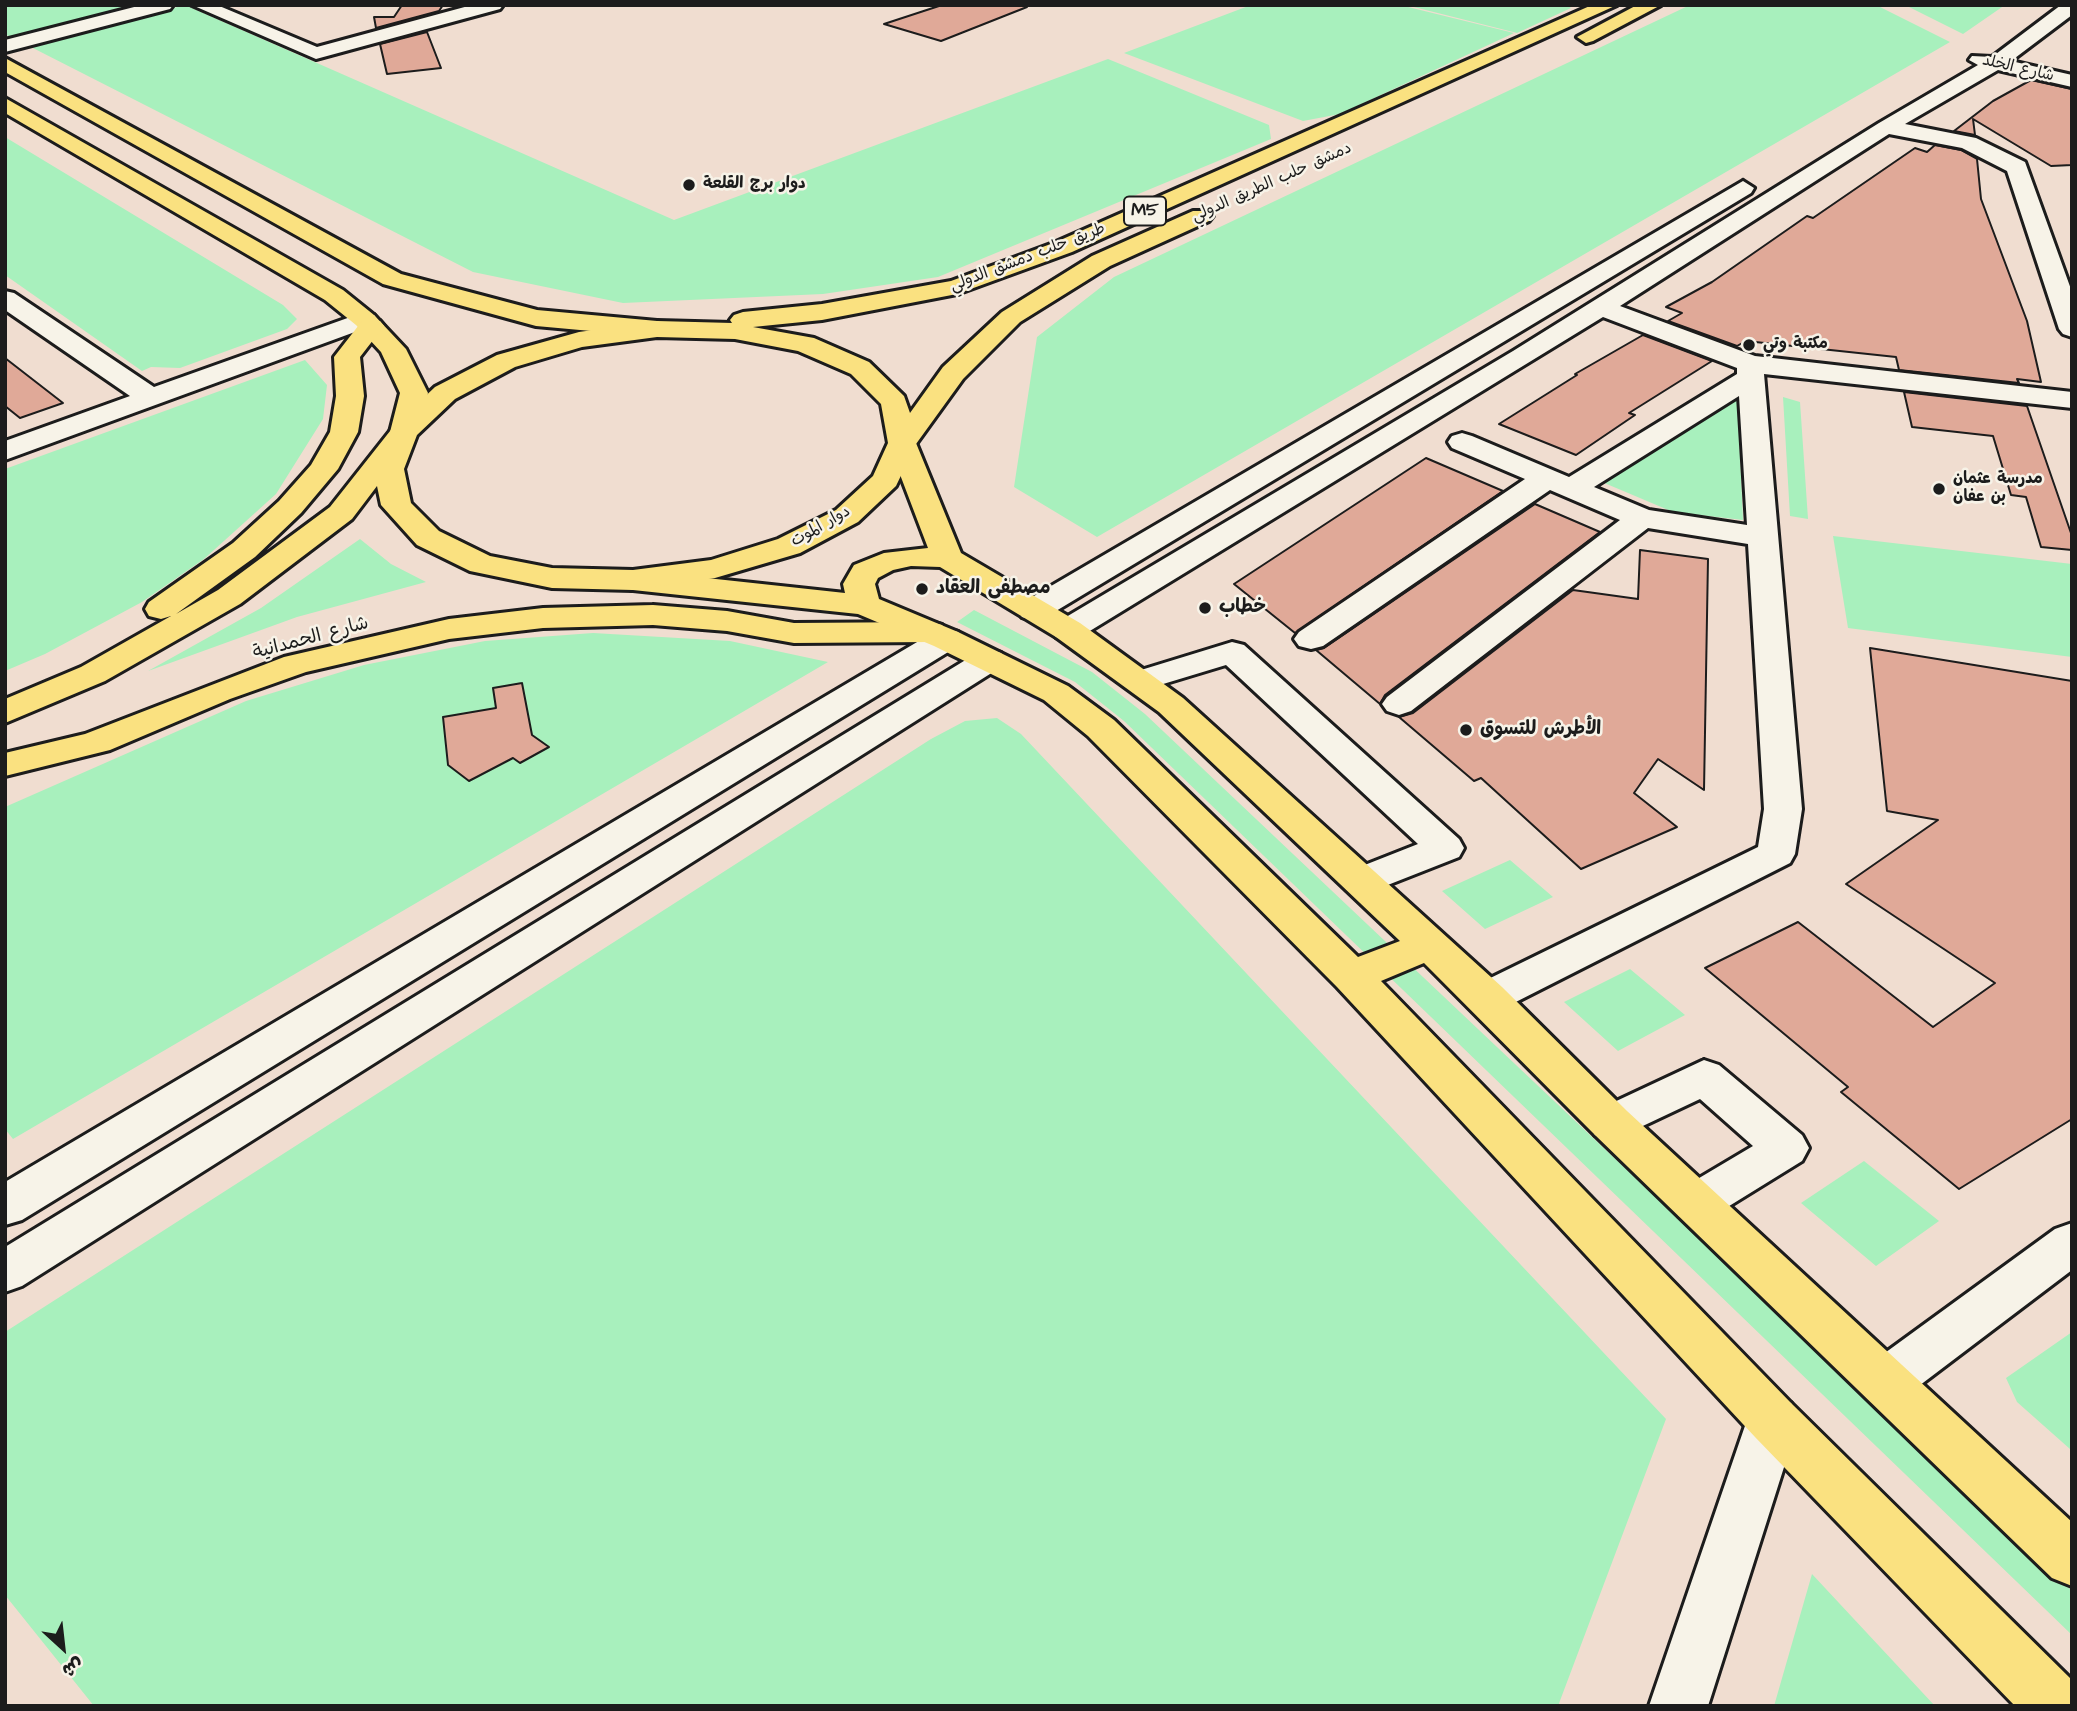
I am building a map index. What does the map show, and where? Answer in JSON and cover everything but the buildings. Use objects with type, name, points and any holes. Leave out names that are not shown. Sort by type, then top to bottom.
[{"type":"main road","name":"طريق حلب دمشق الدولي","points":[[657,329],[822,312],[957,287],[1064,247],[1608,5]]},
{"type":"main road","points":[[1521,68],[1652,5]]},
{"type":"main road","points":[[5,65],[392,279],[536,318],[657,329]]},
{"type":"main road","points":[[5,104],[334,295],[368,323],[393,349],[414,393],[404,432],[341,513],[229,597],[93,674],[5,712]]},
{"type":"main road","points":[[89,151],[121,148],[135,138]]},
{"type":"main road","points":[[124,172],[126,166],[139,159],[173,158]]},
{"type":"main road","name":"دمشق حلب الطريق الدولي","points":[[902,443],[953,373],[1011,317],[1101,261],[1224,205]]},
{"type":"main road","points":[[5,694],[179,599],[244,550],[290,507],[323,469],[344,432],[350,396],[347,357],[368,323]]},
{"type":"main road","name":"دوار الموت","points":[[657,329],[735,331],[805,344],[860,368],[894,402],[902,443],[886,480],[847,516],[789,546],[715,569],[633,580],[552,578],[481,564],[428,538],[396,505],[389,469],[404,432],[445,393],[506,361],[579,340],[657,329]]},
{"type":"main road","points":[[902,443],[947,558]]},
{"type":"main road","points":[[864,605],[859,584],[865,572],[884,562],[912,557],[947,558],[1051,620],[1171,705],[1487,998],[1611,1123],[2071,1557]]},
{"type":"main road","points":[[633,580],[864,605],[938,636],[1056,693],[1101,728],[1352,976],[1773,1420],[2056,1706]]},
{"type":"main road","name":"شارع الحمدانية","points":[[5,756],[210,670],[288,642],[447,606],[633,580]]},
{"type":"main road","points":[[5,765],[97,742],[218,692],[296,664],[449,629],[543,618],[653,615],[727,621],[794,633],[938,636]]},
{"type":"main road","points":[[1352,976],[1430,945]]},
{"type":"street","points":[[5,46],[164,5]]},
{"type":"street","points":[[201,5],[316,53],[494,5]]},
{"type":"street","points":[[1051,620],[1602,308],[1886,127],[1987,55],[2036,5]]},
{"type":"street","points":[[1051,620],[2072,6]]},
{"type":"street","points":[[1987,55],[2072,70]]},
{"type":"street","name":"شارع الخلد","points":[[1987,55],[2072,82]]},
{"type":"street","points":[[1886,127],[1968,143],[2017,167],[2065,290],[2072,329]]},
{"type":"street","points":[[5,298],[151,398]]},
{"type":"street","points":[[1602,308],[1750,370],[2072,400]]},
{"type":"street","points":[[5,451],[368,323]]},
{"type":"street","points":[[1311,639],[1559,483],[1750,370]]},
{"type":"street","points":[[1487,998],[1776,854],[1783,809],[1750,370]]},
{"type":"street","points":[[1462,442],[1642,518],[1763,537]]},
{"type":"street","points":[[1399,704],[1642,518]]},
{"type":"street","points":[[5,1206],[938,636]]},
{"type":"street","points":[[1140,681],[1232,652],[1446,848],[1360,881]]},
{"type":"street","points":[[5,1272],[989,660]]},
{"type":"street","points":[[1611,1123],[1704,1077],[1786,1147],[1696,1203]]},
{"type":"street","points":[[1885,1382],[2072,1243]]},
{"type":"street","points":[[1678,1706],[1773,1420]]},
{"type":"green space","points":[[5,5],[146,5],[12,38],[5,34]]},
{"type":"green space","points":[[185,5],[674,220],[1108,59],[1269,125],[1271,139],[938,277],[823,294],[623,303],[473,272],[29,46]]},
{"type":"green space","points":[[1251,5],[1400,5],[1514,33],[1340,114],[1303,121],[1124,53]]},
{"type":"green space","points":[[1406,5],[1567,5],[1571,8],[1517,33]]},
{"type":"green space","points":[[1690,5],[1876,5],[1950,42],[1097,537],[1014,487],[1037,337],[1114,277]]},
{"type":"green space","points":[[1905,5],[2005,5],[1963,34]]},
{"type":"green space","points":[[5,137],[283,305],[297,319],[287,329],[180,368],[151,367],[142,371],[5,275]]},
{"type":"green space","points":[[305,360],[327,385],[323,419],[276,494],[204,559],[142,602],[45,654],[5,671],[5,469]]},
{"type":"green space","points":[[1737,390],[1743,520],[1673,512],[1602,482]]},
{"type":"green space","points":[[1783,397],[1800,402],[1808,519],[1790,516]]},
{"type":"green space","points":[[1833,536],[2072,564],[2072,657],[1848,628]]},
{"type":"green space","points":[[360,539],[391,564],[426,582],[297,617],[148,671],[261,608]]},
{"type":"green space","points":[[974,610],[1092,672],[1145,714],[2072,1591],[2072,1635],[1124,721],[1075,682],[957,622]]},
{"type":"green space","points":[[593,633],[730,641],[828,662],[13,1139],[5,1129],[5,807],[246,701],[364,665],[485,641]]},
{"type":"green space","points":[[997,718],[1021,734],[1666,1419],[1558,1706],[94,1706],[5,1595],[5,1332],[931,739],[965,721]]},
{"type":"green space","points":[[1510,860],[1553,897],[1485,929],[1442,891]]},
{"type":"green space","points":[[1630,969],[1685,1015],[1618,1051],[1564,1002]]},
{"type":"green space","points":[[1864,1161],[1939,1221],[1876,1266],[1801,1203]]},
{"type":"green space","points":[[2072,1332],[2070,1449],[2017,1402],[2006,1378]]},
{"type":"green space","points":[[1812,1574],[1935,1706],[1774,1706]]},
{"type":"place","name":"دوار برج القلعة","points":[[689,185]]},
{"type":"place","name":"مكتبة وتي","points":[[1749,345]]},
{"type":"place","name":"مدرسة عثمان بن عفان","points":[[1939,489]]},
{"type":"place","name":"مصطفى العقاد","points":[[922,589]]},
{"type":"place","name":"خطاب","points":[[1205,608]]},
{"type":"place","name":"الأطرش للتسوق","points":[[1466,730]]}]
